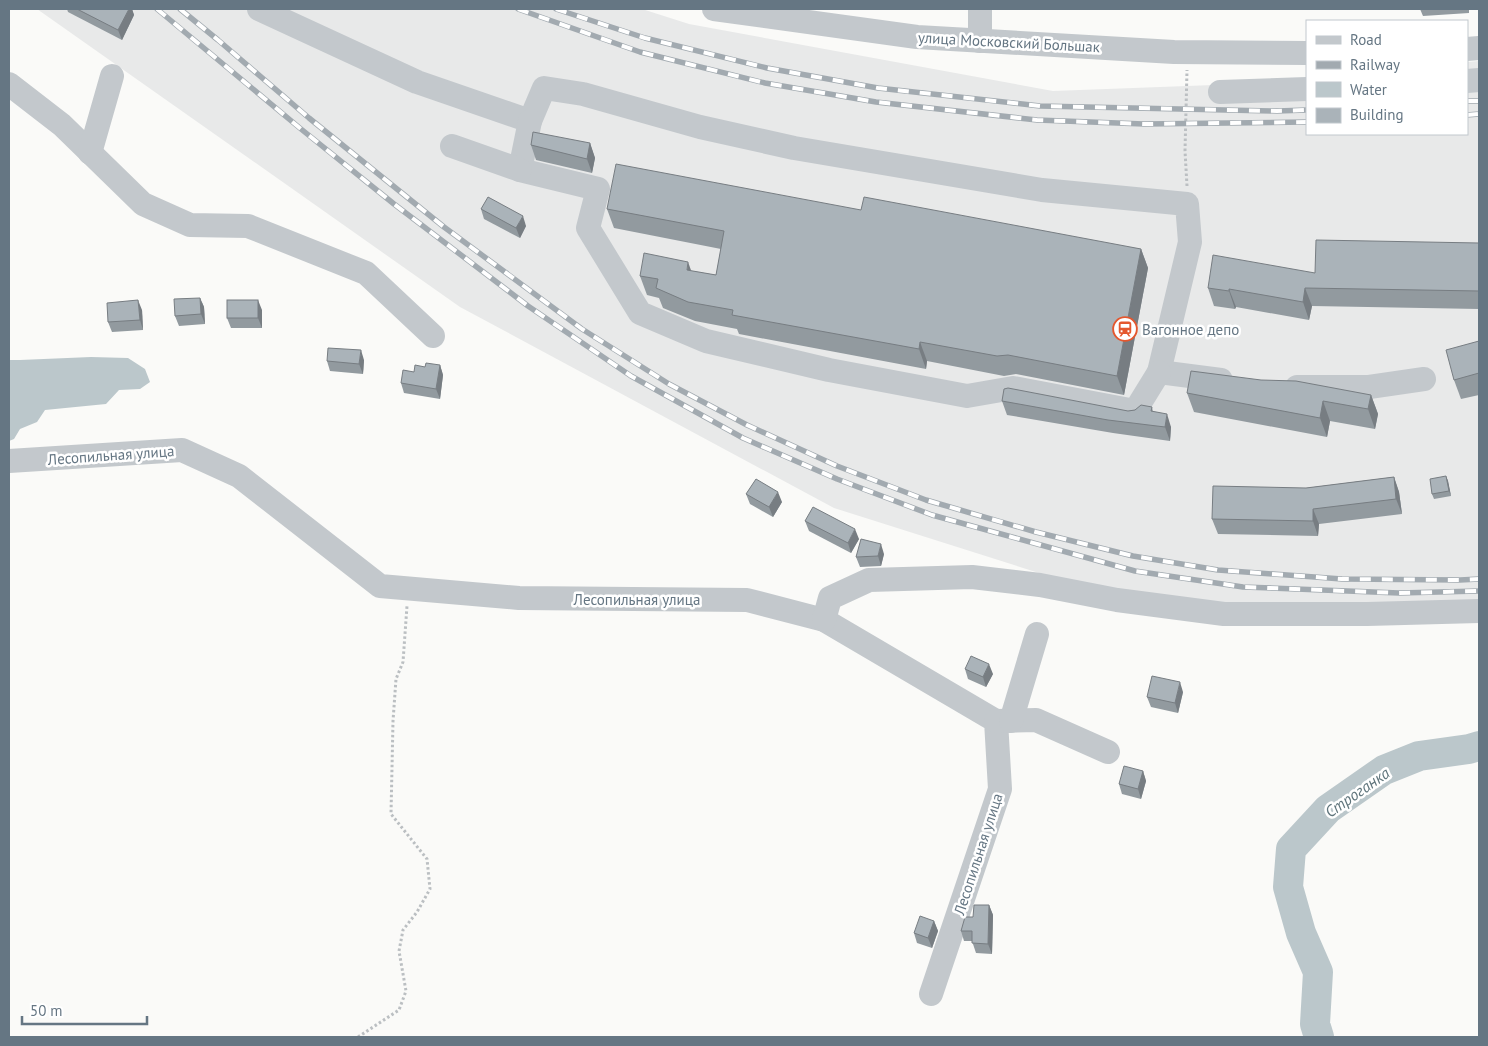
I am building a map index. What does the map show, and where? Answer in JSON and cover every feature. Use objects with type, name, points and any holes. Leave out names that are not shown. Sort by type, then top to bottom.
[{"type":"street","points":[[259,9],[417,82],[530,121]]},
{"type":"street","name":"улица Московский Большак","points":[[714,9],[917,37],[1187,52],[1306,53]]},
{"type":"street","points":[[980,9],[980,41]]},
{"type":"street","points":[[90,152],[112,76]]},
{"type":"street","points":[[9,84],[62,125],[143,204],[190,225],[248,226],[366,273],[433,336]]},
{"type":"street","points":[[452,146],[520,170],[598,188],[588,228],[640,313],[706,341],[829,370],[967,396],[1013,388],[1135,411],[1159,372],[1190,242],[1187,204],[1042,190],[794,148],[700,127],[583,94],[544,88],[530,121],[520,170]]},
{"type":"street","points":[[1220,92],[1306,88]]},
{"type":"street","points":[[1159,372],[1242,383]]},
{"type":"street","points":[[1280,386],[1369,387],[1424,379]]},
{"type":"street","name":"Лесопильная улица","points":[[9,461],[182,450],[239,476],[380,586],[519,598],[747,600],[824,620],[1003,721],[1000,789],[931,994]]},
{"type":"street","points":[[824,620],[830,598],[869,580],[972,577],[1040,585],[1117,600],[1224,614],[1357,614],[1479,611]]},
{"type":"street","points":[[1037,634],[1003,721],[1036,720],[1108,752]]},
{"type":"path","points":[[1184,204],[1187,182],[1185,151],[1187,52]]},
{"type":"path","points":[[358,1037],[399,1010],[406,991],[399,951],[403,930],[417,912],[430,890],[427,859],[391,814],[396,679],[403,662],[406,607],[427,590]]},
{"type":"shaded area","points":[[37,9],[642,9],[689,24],[1053,91],[1267,83],[1306,79],[1306,135],[1468,135],[1468,62],[1479,61],[1479,613],[1137,604],[834,508],[460,307]]},
{"type":"water","points":[[91,357],[128,358],[145,369],[150,382],[140,389],[119,390],[106,404],[45,410],[37,422],[20,429],[14,439],[9,441],[9,360]]},
{"type":"building","points":[[77,9],[129,9],[118,30]]},
{"type":"building","points":[[533,132],[590,143],[587,159],[531,145]]},
{"type":"building","points":[[616,164],[861,210],[864,197],[1141,249],[1117,376],[1008,355],[997,356],[920,342],[919,349],[732,315],[733,310],[688,302],[656,288],[658,279],[640,276],[644,253],[688,262],[687,270],[716,275],[724,231],[607,209]]},
{"type":"building","points":[[488,197],[523,216],[516,228],[481,209]]},
{"type":"building","points":[[1316,240],[1479,243],[1479,291],[1305,288],[1303,302],[1229,289],[1229,291],[1208,288],[1213,255],[1315,273]]},
{"type":"building","points":[[200,298],[201,314],[175,316],[174,299]]},
{"type":"building","points":[[138,300],[140,320],[108,322],[107,303]]},
{"type":"building","points":[[227,300],[258,300],[258,318],[227,318]]},
{"type":"building","points":[[1479,341],[1479,373],[1454,380],[1446,350]]},
{"type":"building","points":[[328,348],[361,350],[359,364],[327,361]]},
{"type":"building","points":[[426,363],[440,365],[436,389],[401,383],[403,370],[414,372],[415,365],[425,367]]},
{"type":"building","points":[[1191,371],[1261,380],[1296,381],[1371,395],[1368,409],[1323,401],[1320,418],[1187,393]]},
{"type":"building","points":[[1008,388],[1128,411],[1135,410],[1141,405],[1152,407],[1151,411],[1167,414],[1165,427],[1108,420],[1002,401],[1004,389]]},
{"type":"building","points":[[1446,476],[1449,491],[1432,494],[1430,479]]},
{"type":"building","points":[[1394,477],[1396,499],[1313,509],[1313,521],[1212,519],[1213,486],[1306,488]]},
{"type":"building","points":[[756,479],[778,492],[769,507],[746,494]]},
{"type":"building","points":[[813,507],[855,529],[848,543],[805,521]]},
{"type":"building","points":[[861,539],[881,544],[878,556],[856,557]]},
{"type":"building","points":[[971,656],[989,664],[983,677],[965,669]]},
{"type":"building","points":[[1152,676],[1180,682],[1175,703],[1147,697]]},
{"type":"building","points":[[1124,766],[1143,771],[1138,789],[1119,784]]},
{"type":"building","points":[[974,905],[989,905],[988,944],[972,943],[972,931],[961,931],[965,917],[973,917]]},
{"type":"building","points":[[920,916],[934,921],[928,938],[914,933]]},
{"type":"waterway","name":"Строганка","points":[[1319,1037],[1315,1024],[1318,972],[1301,933],[1288,887],[1291,849],[1328,809],[1384,770],[1419,756],[1479,746]]},
{"type":"railway","points":[[157,9],[394,204],[528,306],[631,376],[743,438],[837,479],[932,515],[1135,571],[1243,587],[1399,593],[1479,591]]},
{"type":"railway","points":[[180,9],[309,118],[444,227],[582,329],[669,384],[747,425],[837,466],[926,500],[1036,532],[1133,556],[1218,570],[1342,579],[1479,579]]},
{"type":"railway","points":[[518,9],[640,52],[765,83],[876,102],[1037,120],[1144,124],[1306,122]]},
{"type":"railway","points":[[556,9],[645,38],[767,68],[878,88],[1040,106],[1306,110]]},
{"type":"railway","points":[[1468,101],[1479,101]]},
{"type":"railway","points":[[1468,115],[1479,114]]},
{"type":"place","name":"Вагонное депо","points":[[1125,329]]}]
